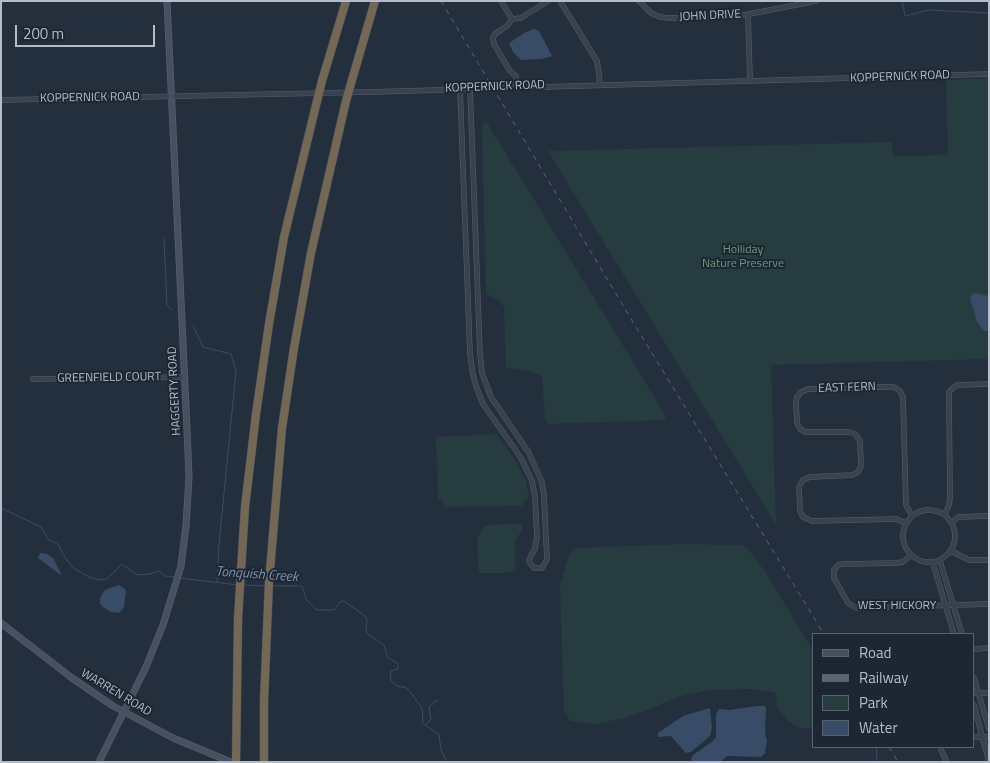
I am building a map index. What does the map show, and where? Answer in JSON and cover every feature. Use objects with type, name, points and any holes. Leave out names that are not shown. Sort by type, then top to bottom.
[{"type":"highway","points":[[236,762],[236,673],[240,585],[249,472],[268,332],[287,225],[322,81],[346,1]]},
{"type":"highway","points":[[264,762],[264,701],[269,586],[282,428],[295,339],[311,253],[346,101],[375,1]]},
{"type":"main road","name":"HAGGERTY ROAD","points":[[99,762],[158,639],[179,574],[184,542],[189,477],[167,1]]},
{"type":"main road","name":"WARREN ROAD","points":[[1,623],[78,683],[124,712],[173,738],[231,762]]},
{"type":"street","points":[[501,1],[512,20]]},
{"type":"street","points":[[516,87],[516,76],[510,71],[492,38],[512,20],[521,18],[548,1]]},
{"type":"street","points":[[560,1],[597,61],[600,85]]},
{"type":"street","name":"JOHN DRIVE","points":[[639,1],[651,13],[665,18],[735,16],[816,1]]},
{"type":"street","points":[[748,14],[750,80]]},
{"type":"street","name":"KOPPERNICK ROAD","points":[[1,100],[989,74]]},
{"type":"street","points":[[460,89],[470,346],[474,381],[479,395],[521,458],[530,476],[535,497],[537,536],[535,548],[529,560],[534,568],[542,568],[546,563],[547,537],[544,496],[539,474],[529,453],[497,408],[483,378],[476,262],[470,88]]},
{"type":"street","points":[[462,146],[472,146]]},
{"type":"street","points":[[464,201],[474,201]]},
{"type":"street","points":[[467,262],[476,262]]},
{"type":"street","points":[[470,346],[480,346]]},
{"type":"street","name":"GREENFIELD COURT","points":[[33,379],[184,377]]},
{"type":"street","points":[[945,514],[950,505],[949,392],[958,385],[989,384]]},
{"type":"street","name":"EAST FERN","points":[[906,523],[896,518],[812,521],[803,517],[800,511],[799,487],[804,480],[810,477],[852,476],[858,472],[861,466],[860,441],[854,434],[849,432],[806,432],[800,429],[797,423],[796,402],[801,392],[808,389],[881,387],[894,387],[900,391],[903,396],[906,505],[912,516]]},
{"type":"street","points":[[490,413],[497,408]]},
{"type":"street","points":[[928,510],[945,514],[952,522],[955,536],[951,551],[940,560],[934,562],[924,562],[911,555],[904,541],[906,523],[912,516],[928,510]]},
{"type":"street","points":[[952,522],[958,518],[989,516]]},
{"type":"street","points":[[537,536],[547,537]]},
{"type":"street","points":[[951,551],[969,560],[989,560]]},
{"type":"street","name":"WEST HICKORY","points":[[911,555],[903,562],[896,563],[842,564],[834,570],[834,578],[848,603],[856,608],[946,606]]},
{"type":"street","points":[[940,560],[962,633]]},
{"type":"street","points":[[934,562],[954,633]]},
{"type":"street","points":[[946,606],[989,604]]},
{"type":"street","points":[[975,648],[989,648]]},
{"type":"street","points":[[989,693],[976,693],[989,730]]},
{"type":"street","points":[[975,708],[986,737],[989,762]]},
{"type":"street","points":[[941,748],[947,762]]},
{"type":"green space","name":"Holliday Nature Preserve","points":[[989,78],[989,359],[771,365],[776,525],[548,151],[892,142],[893,156],[948,155],[946,80]]},
{"type":"green space","points":[[486,121],[660,406],[666,418],[664,420],[549,424],[545,419],[542,376],[531,371],[506,368],[504,307],[499,301],[486,294],[482,126]]},
{"type":"green space","points":[[497,434],[526,481],[529,497],[522,506],[445,507],[442,500],[438,499],[436,437]]},
{"type":"green space","points":[[489,525],[522,525],[522,531],[515,543],[515,569],[504,573],[479,573],[477,543],[483,528]]},
{"type":"green space","points":[[682,544],[741,545],[748,549],[764,570],[812,649],[812,728],[799,728],[787,720],[778,708],[775,693],[752,689],[708,690],[677,697],[651,709],[624,718],[595,724],[570,721],[564,710],[560,586],[569,554],[576,548]]},
{"type":"water","points":[[534,29],[539,31],[552,56],[542,59],[521,60],[513,52],[509,43]]},
{"type":"water","points":[[973,293],[989,296],[989,331],[984,331],[977,322],[970,298]]},
{"type":"water","points":[[40,553],[47,554],[53,558],[62,576],[38,558]]},
{"type":"water","points":[[119,585],[126,590],[124,607],[119,613],[111,612],[103,607],[100,603],[100,598],[105,590]]},
{"type":"water","points":[[764,706],[766,708],[765,734],[767,740],[765,753],[761,757],[727,756],[720,762],[692,762],[693,755],[716,737],[716,714],[719,709],[730,710]]},
{"type":"water","points":[[710,708],[712,728],[710,736],[691,752],[686,753],[671,736],[658,737],[658,733],[683,716]]},
{"type":"waterway","points":[[902,1],[905,16],[929,10],[989,13]]},
{"type":"waterway","points":[[164,239],[167,305],[172,310]]},
{"type":"waterway","points":[[193,325],[203,347],[231,354],[236,371],[217,582]]},
{"type":"waterway","name":"Tonquish Creek","points":[[1,508],[41,527],[48,539],[59,545],[62,553],[73,568],[89,577],[100,580],[107,579],[122,564],[137,575],[159,571],[165,576],[176,577]]},
{"type":"waterway","name":"Tonquish Creek","points":[[180,578],[238,585]]},
{"type":"waterway","name":"Tonquish Creek","points":[[244,585],[265,586]]},
{"type":"waterway","name":"Tonquish Creek","points":[[272,586],[302,586],[307,601],[317,610],[334,610],[340,602],[344,601],[365,616],[367,620],[366,633],[384,645],[388,658],[398,663],[398,669],[390,671],[391,681],[397,686],[407,688],[422,708],[423,723],[439,735],[441,750],[447,762]]},
{"type":"waterway","points":[[426,725],[431,719],[429,707],[434,701],[438,701]]},
{"type":"waterway","points":[[876,748],[876,762]]},
{"type":"railway","points":[[441,1],[628,314],[823,633]]},
{"type":"railway","points":[[890,748],[898,762]]}]
